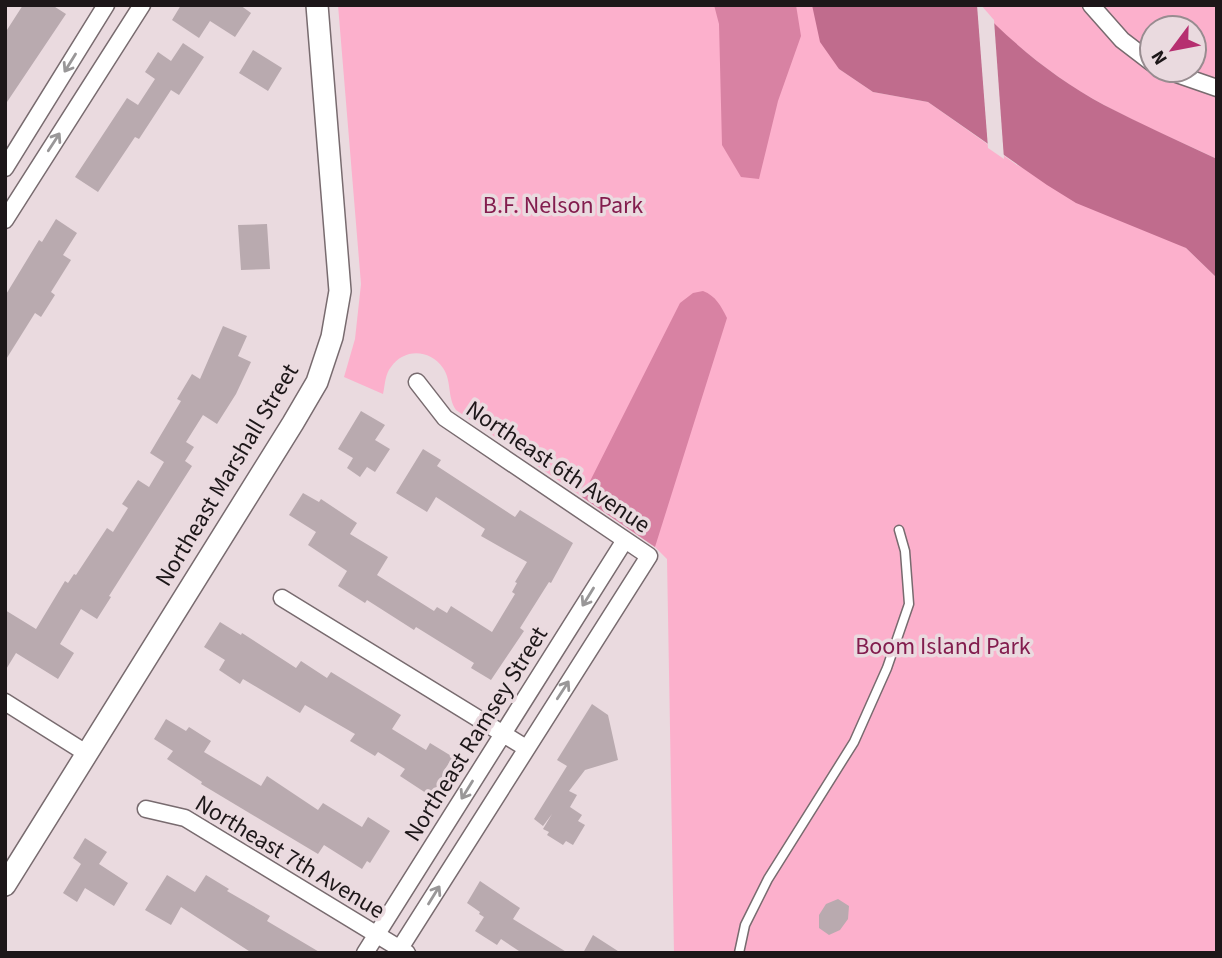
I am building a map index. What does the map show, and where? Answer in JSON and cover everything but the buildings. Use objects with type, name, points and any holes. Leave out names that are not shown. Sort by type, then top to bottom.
[{"type":"street","points":[[37,169],[8,157],[106,5]]},
{"type":"street","points":[[5,220],[142,5]]},
{"type":"street","name":"Northeast Marshall Street","points":[[5,885],[317,382],[332,337],[340,291],[317,5]]},
{"type":"street","points":[[1091,5],[1122,40],[1138,52]]},
{"type":"street","name":"Northeast 6th Avenue","points":[[416,382],[445,418],[649,556]]},
{"type":"street","name":"Northeast Ramsey Street","points":[[365,953],[625,540]]},
{"type":"street","name":"Northeast Ramsey Street","points":[[401,951],[649,556]]},
{"type":"street","points":[[282,598],[526,748]]},
{"type":"street","points":[[5,702],[86,753]]},
{"type":"street","name":"Northeast 7th Avenue","points":[[146,810],[185,818],[401,951]]},
{"type":"lane","points":[[739,953],[745,925],[768,879],[854,742],[887,668],[909,604],[905,551],[899,530]]},
{"type":"green space","name":"Boom Island Park","points":[[338,5],[812,5],[839,69],[873,92],[928,102],[1017,165],[1186,248],[1217,278],[1217,953],[674,953],[667,559],[655,547],[456,410],[451,400],[446,373],[431,357],[417,353],[403,356],[396,361],[388,373],[383,394],[344,377],[355,339],[361,284]]},
{"type":"green space","points":[[975,5],[1217,5],[1217,159],[1086,95],[1020,47]]},
{"type":"shaded area","points":[[714,5],[796,5],[801,36],[778,101],[759,179],[741,177],[722,145],[719,24]]},
{"type":"shaded area","points":[[812,5],[976,5],[1020,47],[1069,84],[1104,105],[1217,159],[1217,278],[1186,248],[1076,203],[928,102],[873,92],[839,69],[820,42]]},
{"type":"shaded area","points":[[703,291],[715,299],[727,318],[655,547],[582,497],[680,303],[693,293]]},
{"type":"pier","points":[[977,5],[981,5],[994,20],[1004,159],[988,148]]},
{"type":"park label","name":"B.F. Nelson Park","points":[[563,205]]}]
